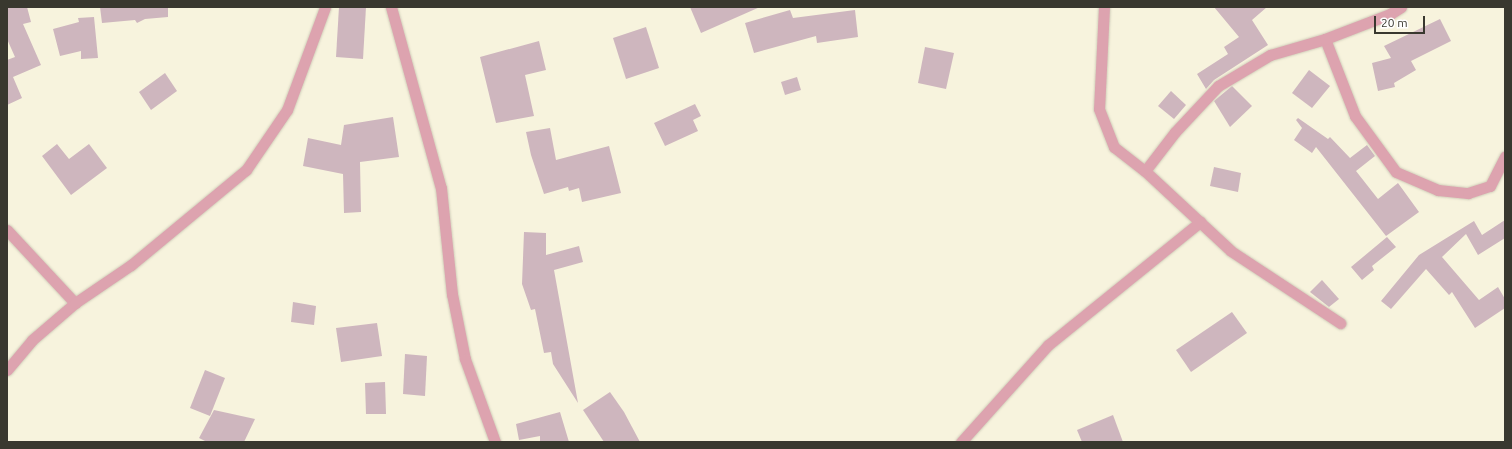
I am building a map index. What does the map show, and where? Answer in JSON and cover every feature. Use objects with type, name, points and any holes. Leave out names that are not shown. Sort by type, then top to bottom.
[{"type":"street","points":[[7,370],[32,340],[75,302],[131,265],[246,170],[287,110],[325,7]]},
{"type":"street","points":[[391,7],[441,188],[452,294],[465,358],[495,442]]},
{"type":"street","points":[[1104,7],[1099,109],[1114,147],[1145,171],[1232,251],[1340,323]]},
{"type":"street","points":[[1145,171],[1175,132],[1218,86],[1270,56],[1390,14],[1402,7]]},
{"type":"street","points":[[1325,38],[1355,116],[1396,172],[1438,190],[1468,193],[1490,186],[1505,157]]},
{"type":"street","points":[[961,442],[1048,345],[1200,222]]},
{"type":"street","points":[[7,230],[75,302]]},
{"type":"building","points":[[7,7],[27,7],[31,22],[23,24],[41,65],[13,77],[22,98],[7,105],[7,60],[15,57],[7,39]]},
{"type":"building","points":[[100,7],[168,7],[168,17],[145,19],[137,23],[135,20],[102,23]]},
{"type":"building","points":[[339,7],[366,7],[363,59],[336,57]]},
{"type":"building","points":[[690,7],[760,7],[701,33]]},
{"type":"building","points":[[1214,7],[1267,7],[1252,20],[1268,45],[1214,80],[1206,89],[1197,74],[1228,54],[1224,47],[1239,37]]},
{"type":"building","points":[[790,10],[793,18],[855,10],[858,37],[817,43],[816,36],[754,53],[745,23]]},
{"type":"building","points":[[94,17],[98,58],[81,59],[81,51],[60,56],[53,29],[79,22],[78,18]]},
{"type":"building","points":[[1440,19],[1451,41],[1411,61],[1416,70],[1394,83],[1395,87],[1378,91],[1372,63],[1391,58],[1384,46]]},
{"type":"building","points":[[646,27],[659,68],[626,79],[613,38]]},
{"type":"building","points":[[539,41],[546,70],[525,75],[534,116],[496,123],[480,57]]},
{"type":"building","points":[[925,47],[954,53],[946,89],[918,83]]},
{"type":"building","points":[[1309,70],[1330,86],[1312,108],[1292,93]]},
{"type":"building","points":[[165,73],[177,91],[151,110],[139,92]]},
{"type":"building","points":[[797,77],[801,90],[785,95],[781,82]]},
{"type":"building","points":[[1232,86],[1252,106],[1230,127],[1214,101]]},
{"type":"building","points":[[1171,91],[1186,105],[1174,119],[1158,106]]},
{"type":"building","points":[[695,104],[701,116],[693,120],[698,131],[665,146],[654,123]]},
{"type":"building","points":[[393,117],[399,157],[360,162],[361,212],[344,213],[343,174],[303,166],[308,138],[341,145],[344,125]]},
{"type":"building","points":[[1298,118],[1328,139],[1330,137],[1350,158],[1367,145],[1375,156],[1356,171],[1378,199],[1398,183],[1419,212],[1386,236],[1316,147],[1312,153],[1294,140],[1302,128],[1296,120]]},
{"type":"building","points":[[550,128],[556,160],[609,146],[621,193],[582,202],[579,188],[569,191],[568,187],[544,194],[531,155],[526,132]]},
{"type":"building","points":[[57,144],[69,159],[89,144],[107,168],[71,195],[42,156]]},
{"type":"building","points":[[1214,167],[1241,173],[1238,192],[1210,186]]},
{"type":"building","points":[[1505,220],[1505,238],[1478,255],[1466,234],[1442,257],[1479,300],[1498,287],[1505,299],[1505,308],[1475,328],[1452,292],[1449,295],[1426,269],[1391,309],[1381,301],[1419,255],[1474,221],[1482,235]]},
{"type":"building","points":[[524,232],[546,233],[546,255],[579,246],[583,262],[554,270],[578,403],[553,364],[551,352],[544,353],[535,309],[531,310],[522,284]]},
{"type":"building","points":[[1387,237],[1396,247],[1372,266],[1374,270],[1362,280],[1351,267]]},
{"type":"building","points":[[1322,280],[1339,299],[1329,307],[1310,292]]},
{"type":"building","points":[[293,302],[316,306],[314,325],[291,322]]},
{"type":"building","points":[[1232,312],[1247,333],[1191,372],[1176,350]]},
{"type":"building","points":[[377,323],[382,356],[341,362],[336,328]]},
{"type":"building","points":[[405,354],[427,356],[425,396],[403,394]]},
{"type":"building","points":[[205,370],[225,378],[210,416],[190,408]]},
{"type":"building","points":[[385,382],[386,414],[366,414],[365,383]]},
{"type":"building","points":[[610,392],[624,412],[640,442],[604,442],[583,410]]},
{"type":"building","points":[[214,410],[255,419],[244,442],[207,442],[199,438]]},
{"type":"building","points":[[560,412],[569,442],[540,442],[540,436],[519,440],[516,424]]},
{"type":"building","points":[[1113,415],[1123,442],[1082,442],[1077,430]]}]
